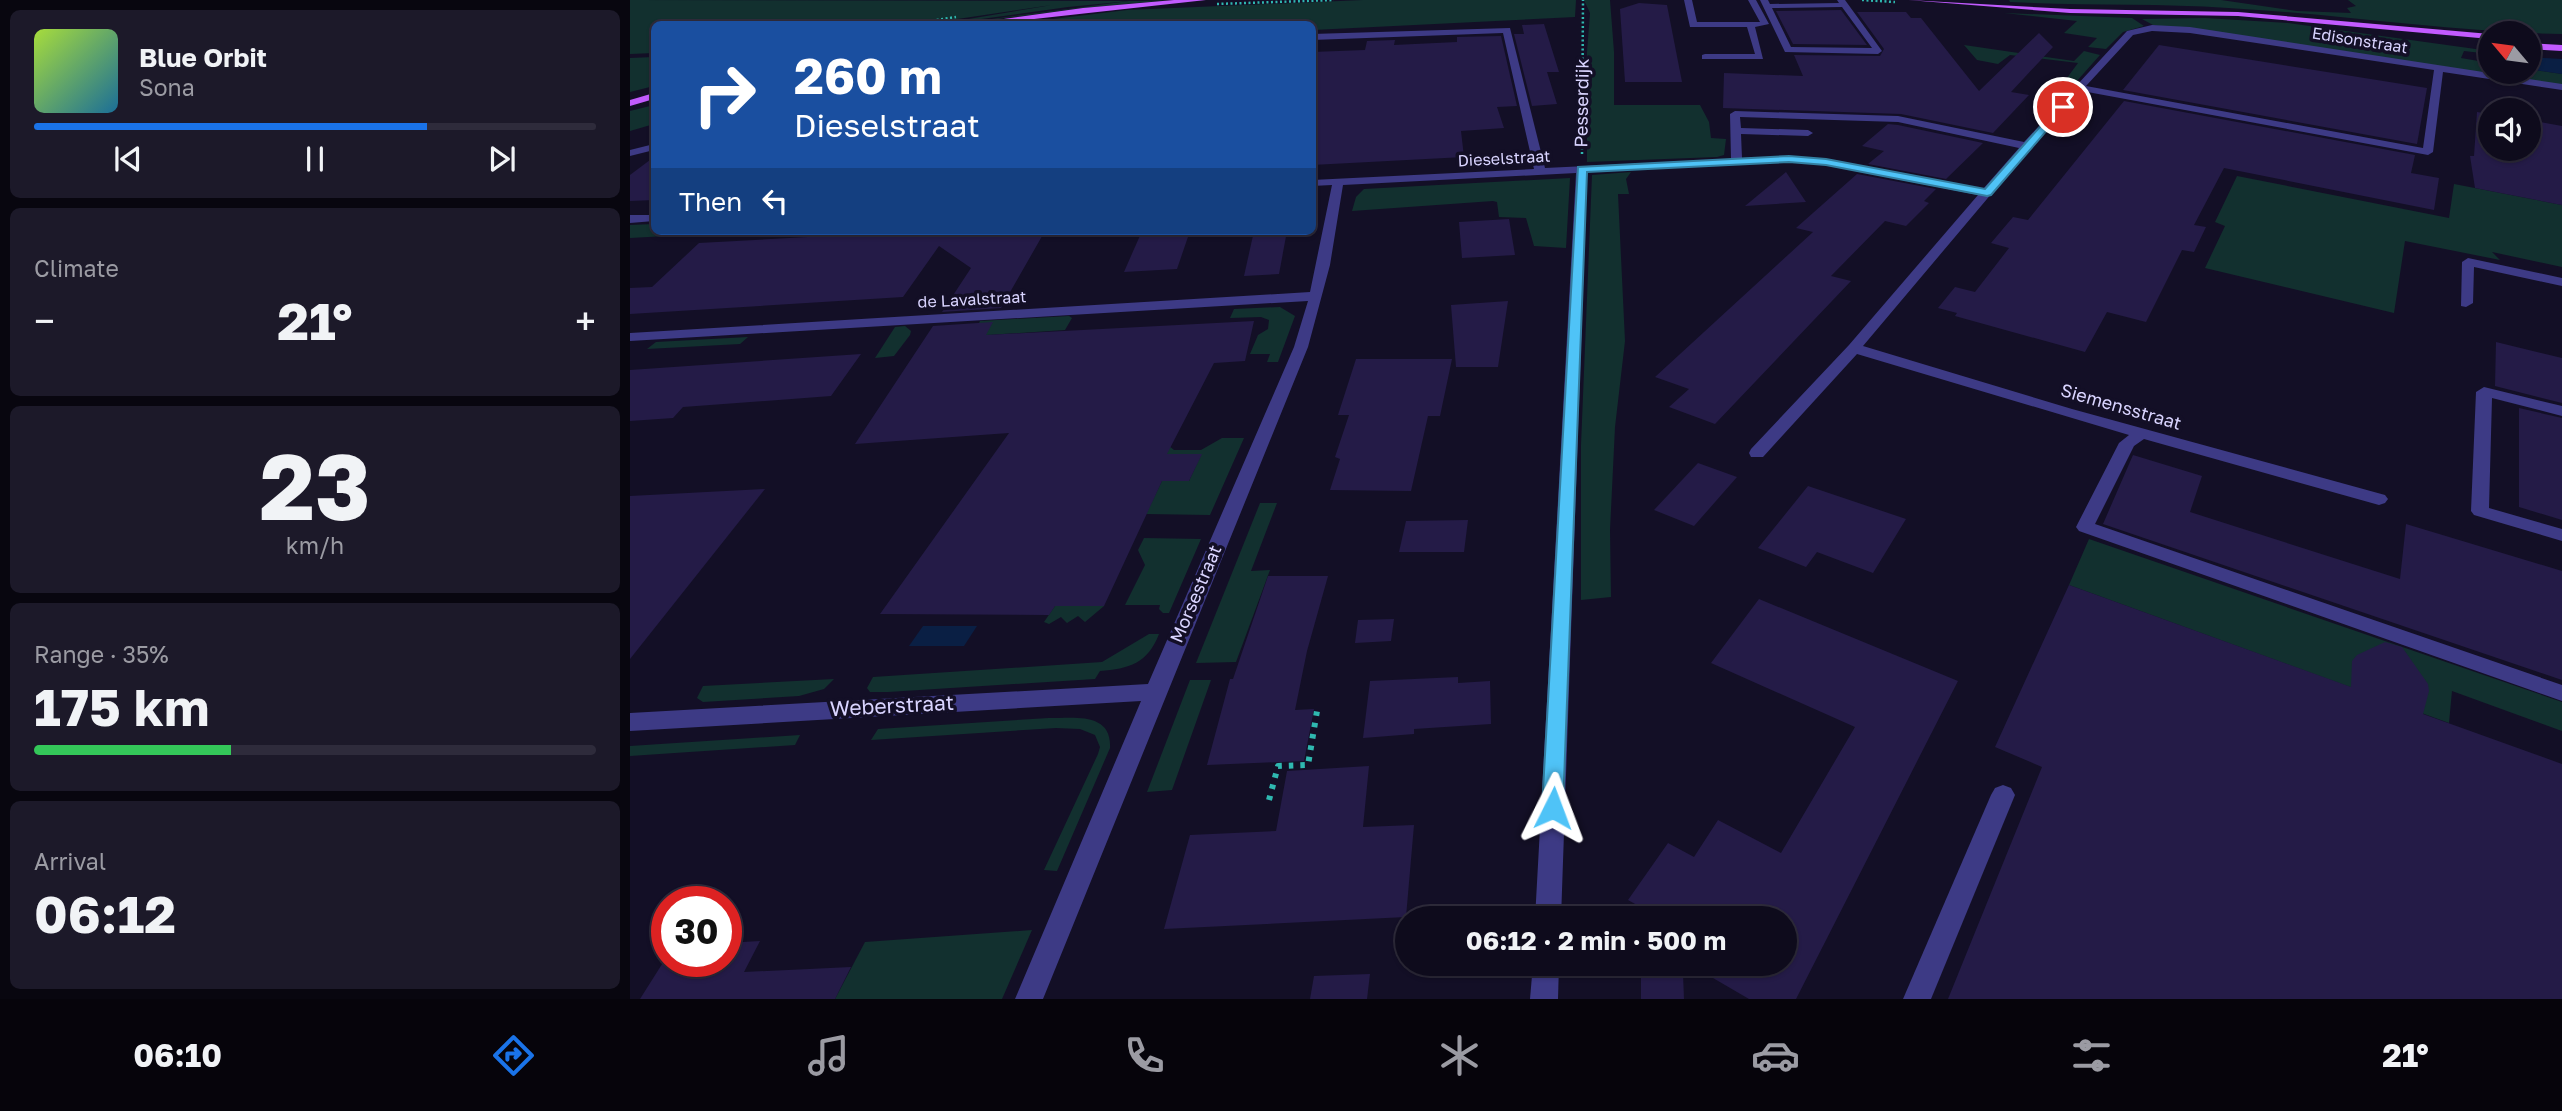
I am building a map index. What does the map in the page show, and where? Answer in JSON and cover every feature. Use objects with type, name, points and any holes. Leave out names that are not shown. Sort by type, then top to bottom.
[{"type":"main road","points":[[996,21],[1083,10],[1202,0]]},
{"type":"main road","name":"Edisonstraat","points":[[1912,0],[1983,3],[2070,12],[2192,12],[2264,16],[2478,36]]},
{"type":"main road","name":"Edisonstraat","points":[[2264,16],[2478,43]]},
{"type":"main road","points":[[2541,39],[2562,40]]},
{"type":"main road","points":[[2541,47],[2562,48]]},
{"type":"main road","points":[[630,103],[651,97]]},
{"type":"street","points":[[1688,0],[1693,25],[1765,24],[1752,0]]},
{"type":"street","points":[[1766,3],[1843,3],[1878,51],[1788,50],[1766,3]]},
{"type":"street","points":[[1705,57],[1760,57],[1750,24]]},
{"type":"street","name":"Edisonstraat","points":[[2081,88],[2128,35],[2152,28],[2190,30],[2562,87]]},
{"type":"street","points":[[1316,37],[1507,30],[1540,172]]},
{"type":"street","points":[[1757,453],[1854,348],[2026,146],[2081,88],[2428,152],[2439,68]]},
{"type":"street","points":[[1737,160],[1735,114],[1898,119],[2026,146]]},
{"type":"street","points":[[1735,131],[1808,133]]},
{"type":"street","points":[[630,153],[651,148]]},
{"type":"street","name":"Dieselstraat","points":[[1316,184],[1789,159],[1826,162],[1987,193]]},
{"type":"street","name":"Pesserdijk","points":[[1549,906],[1582,169]]},
{"type":"street","name":"Morsestraat","points":[[1029,999],[1301,347],[1333,223],[1338,182]]},
{"type":"street","points":[[630,219],[651,218]]},
{"type":"street","points":[[2466,303],[2468,262],[2562,282]]},
{"type":"street","name":"de Lavalstraat","points":[[630,337],[1316,296]]},
{"type":"street","name":"Siemensstraat","points":[[1854,348],[2379,499]]},
{"type":"street","points":[[2562,411],[2484,391],[2480,511],[2562,535]]},
{"type":"street","points":[[2142,433],[2127,443],[2085,527],[2562,693]]},
{"type":"street","name":"Weberstraat","points":[[630,722],[1155,692]]},
{"type":"street","points":[[1916,999],[2003,795]]},
{"type":"street","points":[[1544,999],[1545,976]]},
{"type":"path","name":"Pesserdijk","points":[[1582,169],[1583,0]]},
{"type":"path","points":[[1269,800],[1278,766],[1308,765],[1317,711]]},
{"type":"green space","points":[[630,0],[1169,0],[983,21],[977,21],[1129,1],[967,21],[956,21],[1052,5],[944,21],[651,21],[651,53],[630,54]]},
{"type":"green space","points":[[1363,0],[1576,0],[1575,17],[1316,30],[1316,21],[1037,21],[1127,10]]},
{"type":"green space","points":[[1584,0],[1610,0],[1614,105],[1700,105],[1709,122],[1711,138],[1726,139],[1724,155],[1587,162],[1587,52],[1590,13]]},
{"type":"green space","points":[[2009,0],[2221,0],[2297,11],[2351,13],[2347,8],[2356,6],[2348,0],[2562,0],[2562,34],[2541,34],[2541,21],[2478,21],[2478,30],[2228,8]]},
{"type":"green space","points":[[2004,13],[2132,18],[2144,26],[2123,32],[2106,49],[2088,47],[2097,38],[2064,33],[2077,21]]},
{"type":"green space","points":[[2205,18],[2288,23],[2478,49],[2478,53],[2464,51],[2461,58],[2478,61],[2478,73],[2153,25],[2142,19]]},
{"type":"green space","points":[[1964,45],[2074,61],[2084,51],[2100,55],[2076,82],[2064,82],[2078,63],[2010,55],[1998,64],[1977,60]]},
{"type":"green space","points":[[651,57],[651,87],[630,92],[630,58]]},
{"type":"green space","points":[[2541,71],[2562,74],[2562,85],[2541,82]]},
{"type":"green space","points":[[651,106],[651,125],[630,131],[630,111]]},
{"type":"green space","points":[[1631,172],[1626,179],[1629,194],[1618,194],[1625,341],[1615,427],[1610,530],[1611,597],[1581,600],[1581,445],[1592,175]]},
{"type":"green space","points":[[2237,176],[2449,218],[2454,184],[2562,205],[2562,267],[2492,252],[2500,260],[2405,241],[2394,313],[2205,268],[2225,226],[2215,222]]},
{"type":"green space","points":[[1570,178],[1566,248],[1534,246],[1526,218],[1499,217],[1497,202],[1493,201],[1352,211],[1356,197],[1364,189]]},
{"type":"green space","points":[[651,224],[651,235],[685,235],[630,238],[630,225]]},
{"type":"green space","points":[[1280,307],[1295,316],[1278,362],[1267,362],[1270,354],[1250,354],[1258,335],[1268,329],[1269,320],[1261,317],[1230,318],[1234,309]]},
{"type":"green space","points":[[1072,318],[1065,330],[972,336],[980,321]]},
{"type":"green space","points":[[905,326],[911,331],[910,335],[894,356],[875,358],[895,327]]},
{"type":"green space","points":[[748,337],[740,344],[647,349],[656,342]]},
{"type":"green space","points":[[1222,438],[1244,438],[1210,515],[1146,514],[1162,481],[1189,481],[1201,455],[1165,454],[1169,446],[1174,450],[1201,450]]},
{"type":"green space","points":[[1260,503],[1277,503],[1251,571],[1270,570],[1236,662],[1196,663]]},
{"type":"green space","points":[[1144,538],[1201,539],[1169,613],[1163,613],[1159,609],[1160,605],[1125,605],[1145,565],[1138,550]]},
{"type":"green space","points":[[2089,539],[2562,702],[2562,731],[2452,691],[2449,723],[2069,585]]},
{"type":"green space","points":[[1055,606],[1104,606],[1085,622],[1078,616],[1067,623],[1061,617],[1049,624],[1044,622]]},
{"type":"green space","points":[[1149,634],[1159,634],[1143,658],[1129,666],[1100,671],[1095,679],[888,692],[870,692],[867,688],[873,677],[1102,662]]},
{"type":"green space","points":[[834,679],[824,689],[799,696],[703,702],[697,698],[703,686]]},
{"type":"green space","points":[[1190,680],[1211,680],[1172,790],[1147,792]]},
{"type":"green space","points":[[1080,718],[1098,723],[1105,728],[1109,736],[1110,748],[1057,871],[1044,870],[1098,754],[1100,747],[1095,735],[1080,729],[1056,728],[871,740],[878,729]]},
{"type":"green space","points":[[800,735],[795,745],[630,756],[630,746]]},
{"type":"green space","points":[[1032,930],[1002,999],[835,999],[865,942]]},
{"type":"water","points":[[2541,58],[2562,59],[2562,74],[2541,71]]},
{"type":"water","points":[[923,626],[977,626],[964,646],[909,646]]},
{"type":"building","points":[[1639,3],[1667,5],[1682,82],[1625,82],[1620,9]]},
{"type":"building","points":[[1841,10],[1867,45],[1793,44],[1776,11]]},
{"type":"building","points":[[1857,12],[1906,12],[1911,18],[1921,18],[1979,91],[2039,33],[2053,47],[2011,92],[2029,95],[1993,133],[1901,114],[1723,108],[1724,73],[1803,76],[1794,55],[1880,56],[1884,49]]},
{"type":"building","points":[[1544,24],[1559,72],[1547,72],[1557,104],[1532,106],[1514,34],[1524,34],[1522,25]]},
{"type":"building","points":[[1501,36],[1517,106],[1497,107],[1504,128],[1461,131],[1464,157],[1316,165],[1316,52],[1365,50],[1367,41],[1395,40],[1394,45],[1457,42],[1457,37]]},
{"type":"building","points":[[2159,45],[2427,88],[2417,144],[2123,90]]},
{"type":"building","points":[[2124,101],[2415,155],[2411,173],[2439,178],[2434,210],[2224,168],[2194,225],[2206,227],[2194,252],[2182,250],[2146,322],[2107,312],[2085,352],[1955,316],[1957,313],[1938,308],[1955,287],[1975,292],[2009,248],[1991,243],[2013,217],[2028,220]]},
{"type":"building","points":[[2477,112],[2478,161],[2541,161],[2541,122],[2562,126],[2562,205],[2475,188],[2470,156],[2474,156]]},
{"type":"building","points":[[1888,124],[1983,143],[1946,179],[1868,164],[1884,151],[1862,146]]},
{"type":"building","points":[[651,159],[651,200],[630,201],[630,175]]},
{"type":"building","points":[[1786,172],[1806,202],[1745,206]]},
{"type":"building","points":[[1857,174],[1936,189],[1924,201],[1929,203],[1906,226],[1885,221],[1831,276],[1851,281],[1715,424],[1669,407],[1689,389],[1655,377],[1813,232],[1796,228]]},
{"type":"building","points":[[1509,219],[1515,255],[1462,258],[1459,222]]},
{"type":"building","points":[[844,235],[1043,235],[1001,308],[942,312],[971,268],[939,246],[903,297],[630,314],[630,288],[652,287],[699,243]]},
{"type":"building","points":[[1140,235],[1189,235],[1177,269],[1124,272]]},
{"type":"building","points":[[1253,235],[1286,235],[1279,274],[1244,276]]},
{"type":"building","points":[[1508,301],[1498,367],[1456,367],[1451,305]]},
{"type":"building","points":[[1254,321],[1245,361],[1214,363],[1167,454],[1202,454],[1189,481],[1162,481],[1104,606],[1055,606],[1049,615],[880,614],[1009,433],[855,444],[933,326],[993,322],[986,335]]},
{"type":"building","points":[[2496,342],[2562,358],[2562,403],[2495,386]]},
{"type":"building","points":[[861,354],[831,396],[683,407],[673,418],[630,421],[630,370]]},
{"type":"building","points":[[1356,359],[1452,359],[1440,416],[1428,416],[1411,491],[1330,490],[1340,459],[1335,457],[1349,415],[1338,415]]},
{"type":"building","points":[[2519,408],[2562,418],[2562,520],[2519,507]]},
{"type":"building","points":[[2133,455],[2202,476],[2190,512],[2400,579],[2406,524],[2562,571],[2562,680],[2103,524]]},
{"type":"building","points":[[1698,463],[1737,477],[1694,526],[1654,510]]},
{"type":"building","points":[[1808,486],[1906,519],[1873,573],[1817,552],[1806,567],[1758,548]]},
{"type":"building","points":[[765,489],[630,659],[630,496]]},
{"type":"building","points":[[1468,520],[1464,552],[1399,552],[1406,521]]},
{"type":"building","points":[[1268,576],[1328,576],[1307,651],[1295,710],[1314,709],[1304,761],[1207,765],[1230,679],[1233,679]]},
{"type":"building","points":[[2069,585],[2351,687],[2352,661],[2357,655],[2385,642],[2402,647],[2428,684],[2429,691],[2423,714],[2562,764],[2562,999],[1948,999],[2042,767],[1995,747]]},
{"type":"building","points":[[1759,599],[1958,681],[1796,999],[1749,999],[1710,976],[1797,976],[1797,906],[1639,906],[1628,900],[1668,843],[1694,857],[1718,820],[1781,853],[1855,727],[1711,663]]},
{"type":"building","points":[[1394,619],[1391,641],[1355,643],[1358,620]]},
{"type":"building","points":[[1458,677],[1458,683],[1490,681],[1491,724],[1414,729],[1414,734],[1363,738],[1370,681]]},
{"type":"building","points":[[1369,766],[1363,827],[1414,825],[1407,906],[1395,906],[1395,918],[1164,929],[1190,835],[1276,831],[1287,771]]},
{"type":"building","points":[[760,941],[744,972],[851,967],[835,999],[640,999],[654,977],[742,977],[742,942]]},
{"type":"building","points":[[1370,974],[1367,999],[1310,999],[1314,976]]},
{"type":"building","points":[[1641,976],[1683,976],[1684,999],[1641,999]]},
{"type":"route","points":[[1553,808],[1582,169],[1737,160],[1807,160],[1987,193],[2063,107]]}]
